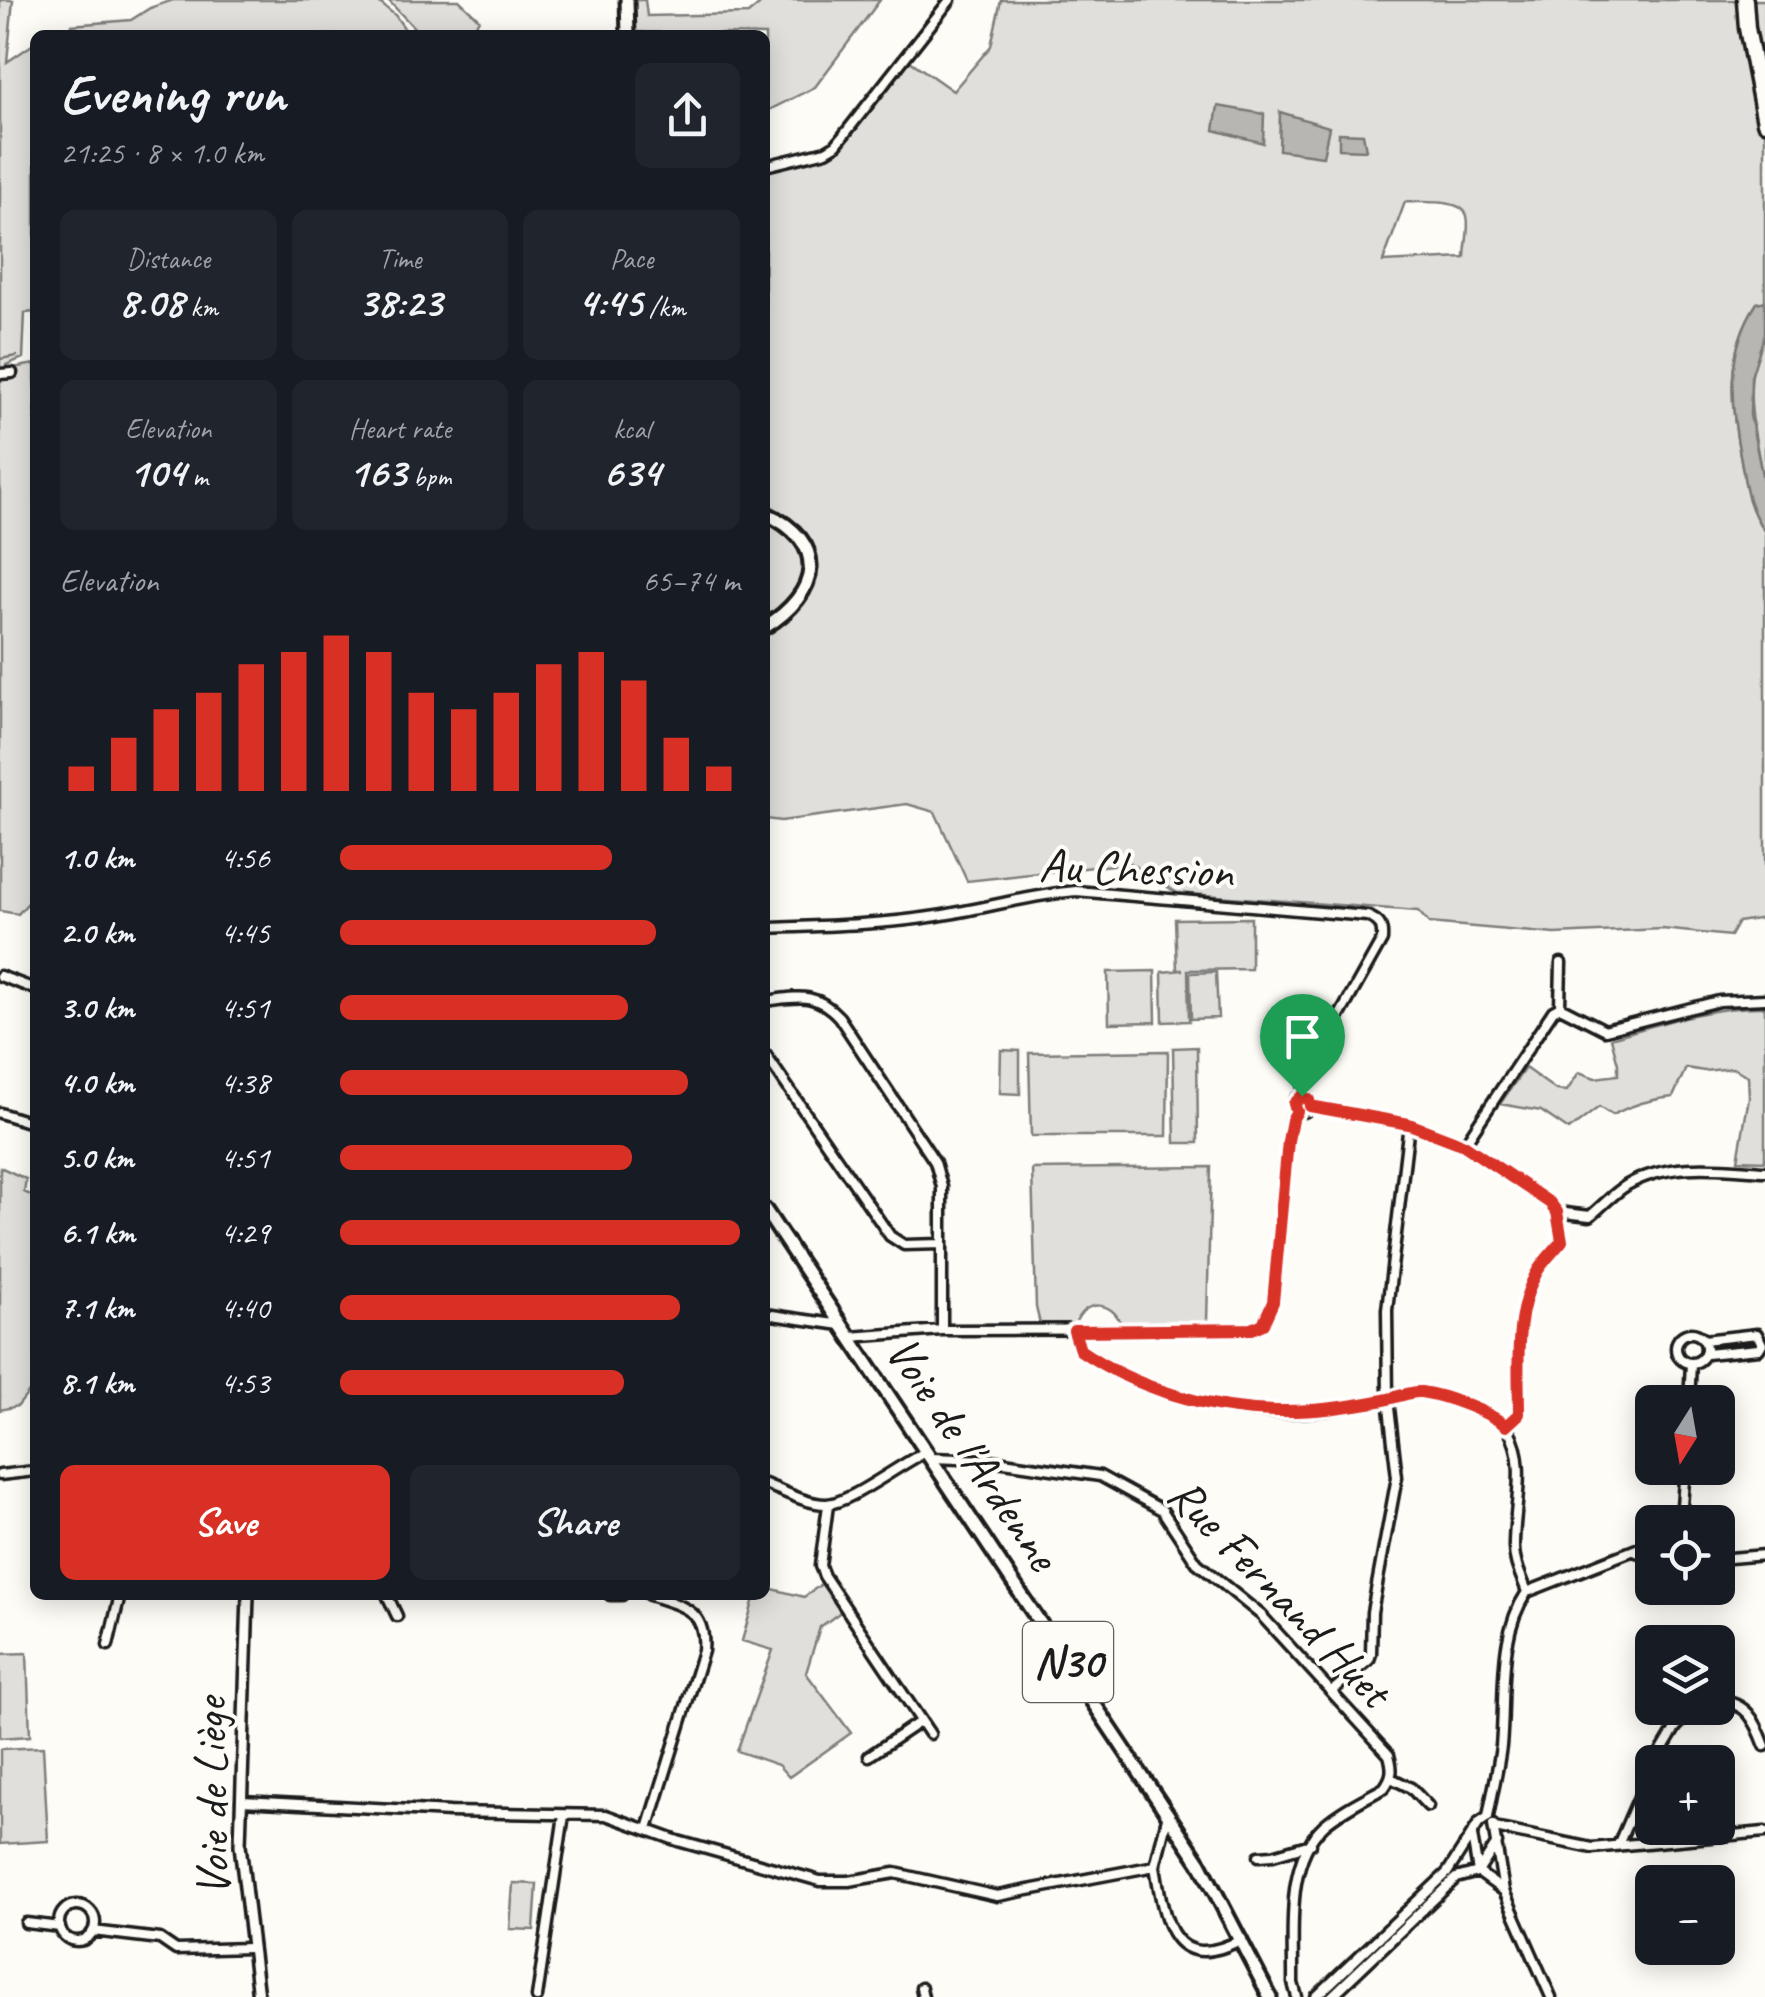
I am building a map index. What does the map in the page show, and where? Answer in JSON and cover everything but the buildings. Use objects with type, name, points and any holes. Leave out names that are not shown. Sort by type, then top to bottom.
[{"type":"highway","points":[[1745,0],[1765,122]]},
{"type":"main road","points":[[628,0],[628,30]]},
{"type":"main road","points":[[770,516],[796,532],[811,561],[804,593],[796,604],[770,622]]},
{"type":"main road","name":"Voie de l'Ardenne","points":[[770,1218],[1168,1814],[1218,1892],[1270,1997]]},
{"type":"street","points":[[770,165],[826,152],[836,145],[950,0]]},
{"type":"street","points":[[0,374],[12,373]]},
{"type":"street","name":"Au Chession","points":[[770,928],[860,925],[940,916],[1032,894],[1076,890],[1367,916],[1382,927],[1382,940],[1303,1082],[1302,1096]]},
{"type":"street","points":[[1560,1008],[1561,964]]},
{"type":"street","points":[[0,976],[30,986]]},
{"type":"street","points":[[770,1000],[803,996],[824,1001],[839,1017],[940,1173],[942,1330]]},
{"type":"street","points":[[1560,1008],[1605,1030],[1719,1000],[1765,999]]},
{"type":"street","points":[[1464,1145],[1554,1011],[1560,1008]]},
{"type":"street","points":[[770,1061],[890,1236],[904,1245],[942,1244]]},
{"type":"street","points":[[850,1338],[942,1330],[1252,1329],[1263,1324],[1273,1302],[1288,1141],[1297,1111],[1294,1102],[1302,1096],[1309,1100],[1305,1112],[1297,1111]]},
{"type":"street","points":[[1310,1106],[1409,1124],[1464,1145],[1550,1203],[1557,1212],[1562,1241],[1538,1270],[1525,1298],[1520,1332],[1519,1414],[1506,1426]]},
{"type":"street","points":[[0,1113],[30,1122]]},
{"type":"street","points":[[1332,1691],[1371,1654],[1372,1612],[1398,1477],[1388,1399],[1386,1310],[1409,1124]]},
{"type":"street","points":[[1557,1212],[1590,1216],[1625,1186],[1658,1172],[1699,1168],[1765,1172]]},
{"type":"street","points":[[770,1315],[841,1324]]},
{"type":"street","points":[[1074,1331],[1080,1350],[1120,1374],[1164,1392],[1216,1405],[1274,1411],[1324,1410],[1419,1392],[1495,1416],[1506,1426],[1519,1453],[1514,1551],[1527,1592]]},
{"type":"street","points":[[1690,1332],[1704,1340],[1757,1334],[1762,1344],[1758,1349],[1706,1354],[1692,1363],[1678,1356],[1677,1340],[1690,1332]]},
{"type":"street","points":[[1704,1340],[1706,1354]]},
{"type":"street","points":[[1690,1385],[1692,1363]]},
{"type":"street","points":[[770,1486],[828,1504],[928,1455]]},
{"type":"street","name":"Rue Fernand Huet","points":[[928,1455],[1100,1476],[1162,1510],[1198,1564],[1250,1604],[1388,1755],[1393,1768],[1384,1788],[1320,1828],[1311,1844],[1295,1890],[1293,1983],[1297,1997]]},
{"type":"street","points":[[0,1475],[30,1472]]},
{"type":"street","points":[[828,1504],[820,1566],[824,1576],[930,1734]]},
{"type":"street","points":[[1551,1997],[1504,1892],[1494,1828],[1488,1817],[1500,1748],[1508,1631],[1527,1592],[1634,1550]]},
{"type":"street","points":[[1735,1557],[1765,1554]]},
{"type":"street","points":[[108,1645],[119,1600]]},
{"type":"street","name":"Voie de Liège","points":[[248,1600],[240,1845],[258,1997]]},
{"type":"street","points":[[389,1600],[397,1616]]},
{"type":"street","points":[[648,1829],[705,1634],[698,1617],[662,1600]]},
{"type":"street","points":[[1735,1703],[1742,1704],[1755,1719],[1765,1746]]},
{"type":"street","points":[[868,1756],[920,1721]]},
{"type":"street","points":[[1391,1778],[1411,1788],[1428,1806]]},
{"type":"street","points":[[241,1801],[606,1815],[678,1841],[820,1881],[849,1882],[895,1873],[997,1896],[1155,1866]]},
{"type":"street","points":[[522,1802],[527,1813]]},
{"type":"street","points":[[1618,1845],[1635,1807]]},
{"type":"street","points":[[1168,1814],[1155,1866],[1164,1918],[1180,1944],[1194,1952],[1242,1939]]},
{"type":"street","points":[[537,1997],[564,1815]]},
{"type":"street","points":[[1316,1997],[1447,1873],[1480,1822],[1488,1817]]},
{"type":"street","points":[[1494,1828],[1577,1846],[1765,1832]]},
{"type":"street","points":[[1472,1836],[1478,1872],[1504,1892]]},
{"type":"street","points":[[1331,1997],[1456,1878],[1478,1872],[1497,1843]]},
{"type":"street","name":"Rue Fernand Huet","points":[[1259,1856],[1273,1856],[1311,1844]]},
{"type":"street","points":[[81,1906],[93,1915],[93,1931],[78,1941],[67,1938],[60,1927],[63,1913],[81,1906]]},
{"type":"street","points":[[26,1922],[60,1927]]},
{"type":"street","points":[[93,1931],[160,1939],[176,1950],[250,1948]]},
{"type":"shaded area","points":[[0,0],[13,0],[7,62],[30,46],[30,312],[25,313],[23,358],[6,365],[7,369],[30,365],[30,901],[18,914],[0,911]]},
{"type":"shaded area","points":[[173,0],[376,0],[395,15],[406,30],[72,30],[72,25],[131,20]]},
{"type":"shaded area","points":[[388,0],[459,0],[479,19],[474,30],[416,30]]},
{"type":"shaded area","points":[[627,0],[645,0],[647,16],[748,14],[765,0],[880,0],[815,87],[770,110],[770,30],[622,30]]},
{"type":"shaded area","points":[[1001,0],[1765,0],[1765,301],[1757,303],[1739,340],[1733,399],[1746,489],[1765,532],[1765,918],[1738,922],[1730,936],[1662,929],[1555,934],[1429,923],[1418,911],[1177,893],[1130,863],[967,881],[935,812],[907,804],[770,820],[770,170],[831,155],[842,147],[910,61],[953,91],[991,46]],"holes":[[[1405,202],[1430,202],[1464,210],[1468,226],[1465,258],[1383,262]]]},
{"type":"shaded area","points":[[1218,106],[1264,114],[1263,143],[1214,130]]},
{"type":"shaded area","points":[[1280,112],[1329,127],[1323,156],[1279,150]]},
{"type":"shaded area","points":[[1339,133],[1363,134],[1366,150],[1339,149]]},
{"type":"shaded area","points":[[1765,301],[1765,333],[1751,377],[1750,415],[1765,490],[1765,532],[1746,489],[1737,440],[1733,379],[1739,340],[1757,303]]},
{"type":"shaded area","points":[[1765,333],[1765,490],[1751,391],[1752,371]]},
{"type":"shaded area","points":[[1251,918],[1251,969],[1188,970],[1189,1021],[1163,1022],[1162,972],[1183,970],[1177,970],[1175,919]]},
{"type":"shaded area","points":[[1155,971],[1156,1022],[1109,1023],[1108,972]]},
{"type":"shaded area","points":[[1216,972],[1218,1018],[1191,1019],[1190,973]]},
{"type":"shaded area","points":[[1765,1007],[1765,1161],[1738,1160],[1749,1097],[1748,1076],[1733,1068],[1686,1068],[1673,1097],[1641,1103],[1612,1115],[1599,1107],[1569,1130],[1541,1111],[1500,1104],[1525,1068],[1556,1090],[1567,1091],[1579,1072],[1595,1078],[1618,1075],[1611,1038],[1706,1012]]},
{"type":"shaded area","points":[[1197,1047],[1198,1143],[1175,1143],[1173,1048]]},
{"type":"shaded area","points":[[1001,1050],[1020,1051],[1020,1094],[1000,1093]]},
{"type":"shaded area","points":[[1168,1051],[1167,1136],[1031,1136],[1029,1053]]},
{"type":"shaded area","points":[[0,1167],[26,1179],[24,1192],[30,1195],[30,1390],[18,1406],[0,1410]]},
{"type":"shaded area","points":[[1211,1167],[1207,1321],[1121,1324],[1111,1310],[1098,1306],[1085,1310],[1075,1324],[1040,1324],[1036,1307],[1032,1169]]},
{"type":"shaded area","points":[[823,1583],[842,1611],[820,1627],[806,1673],[851,1733],[789,1777],[778,1765],[737,1751],[773,1650],[742,1641],[754,1600],[770,1600],[770,1588],[804,1597]]},
{"type":"shaded area","points":[[27,1653],[30,1736],[0,1738],[0,1654]]},
{"type":"shaded area","points":[[43,1747],[48,1841],[0,1844],[0,1749]]},
{"type":"shaded area","points":[[513,1883],[537,1884],[534,1930],[510,1929]]},
{"type":"waterway","points":[[0,359],[17,356]]},
{"type":"route","points":[[1302,1096],[1310,1106],[1409,1124],[1464,1145],[1550,1203],[1557,1212],[1562,1241],[1538,1270],[1525,1298],[1520,1332],[1519,1414],[1506,1426],[1495,1416],[1419,1392],[1324,1410],[1274,1411],[1216,1405],[1164,1392],[1120,1374],[1080,1350],[1074,1331],[1252,1329],[1263,1324],[1273,1302],[1288,1141],[1297,1111],[1294,1104],[1302,1096]]}]
